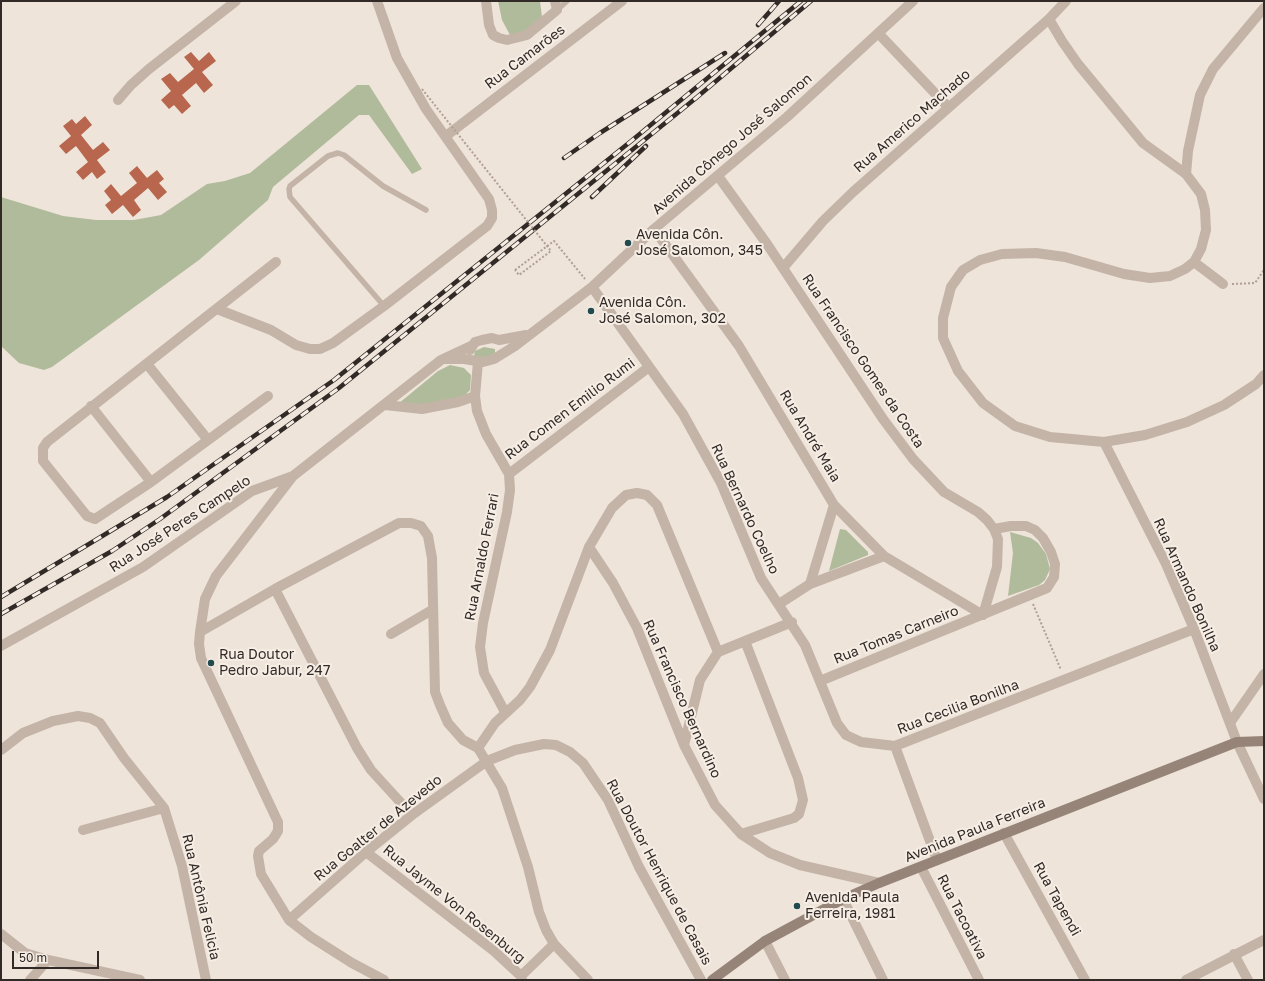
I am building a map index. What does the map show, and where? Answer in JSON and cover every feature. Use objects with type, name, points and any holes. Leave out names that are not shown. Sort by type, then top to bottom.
[{"type":"main road","name":"Avenida Paula Ferreira","points":[[712,980],[765,941],[843,899],[936,860],[1237,742],[1264,741]]},
{"type":"street","points":[[118,100],[131,85],[149,69],[236,1]]},
{"type":"street","points":[[217,309],[271,330],[296,345],[310,349],[320,349],[333,343],[384,306],[487,226],[492,218],[492,210],[488,199],[426,109],[397,58],[377,1]]},
{"type":"street","points":[[486,1],[489,25],[493,35],[507,40],[527,35],[556,6]]},
{"type":"street","name":"Rua Camarões","points":[[446,136],[622,1]]},
{"type":"street","name":"Avenida Cônego José Salomon","points":[[499,356],[592,287],[654,229],[718,176],[913,1]]},
{"type":"street","name":"Rua Americo Machado","points":[[783,268],[823,221],[852,192],[1049,19],[1066,1]]},
{"type":"street","points":[[1186,174],[1193,125],[1203,89],[1213,69],[1264,8]]},
{"type":"street","points":[[1049,19],[1078,64],[1144,143],[1186,174],[1201,194],[1205,210],[1206,230],[1201,249],[1194,262],[1170,276],[1150,278],[1124,274],[1065,257],[1036,252],[1002,254],[980,260],[963,270],[951,287],[943,318],[944,338],[958,371],[983,403],[1015,426],[1050,437],[1104,442],[1145,434],[1187,422],[1224,405],[1256,384],[1264,375]]},
{"type":"street","points":[[878,34],[948,107]]},
{"type":"street","name":"Rua Francisco Gomes da Costa","points":[[718,176],[783,268],[883,419],[913,459],[944,492],[978,512],[994,529]]},
{"type":"street","name":"Rua André Maia","points":[[654,229],[739,346],[834,505],[884,556],[983,615]]},
{"type":"street","points":[[268,396],[150,482],[100,516],[91,519],[46,466],[42,456],[43,448],[48,442],[91,406],[147,364],[276,262]]},
{"type":"street","points":[[1194,262],[1223,284]]},
{"type":"street","name":"Rua Bernardo Coelho","points":[[592,287],[683,414],[721,482],[761,578],[778,604]]},
{"type":"street","name":"Avenida Cônego José Salomon","points":[[499,340],[528,335]]},
{"type":"street","points":[[384,980],[340,956],[288,920],[261,874],[258,856],[259,851],[274,839],[278,831],[278,822],[201,658],[199,644],[200,632],[205,599],[216,576],[293,476],[441,360],[473,345],[478,341],[488,338],[499,340],[501,347],[499,356],[490,361],[476,362],[455,358],[441,360]]},
{"type":"street","points":[[473,345],[470,355],[476,362]]},
{"type":"street","name":"Rua Arnaldo Ferrari","points":[[476,362],[475,396],[477,411],[486,434],[509,474],[510,490],[507,512],[482,623],[480,647],[484,673],[506,712]]},
{"type":"street","points":[[147,364],[208,440]]},
{"type":"street","name":"Rua Comen Emilio Rumi","points":[[509,474],[649,367]]},
{"type":"street","points":[[385,405],[422,409],[458,402],[475,396]]},
{"type":"street","points":[[91,406],[150,482]]},
{"type":"street","name":"Rua Armando Bonilha","points":[[1104,442],[1166,564],[1194,629],[1237,742],[1264,799]]},
{"type":"street","name":"Rua José Peres Campelo","points":[[1,646],[143,567],[252,491],[293,476]]},
{"type":"street","points":[[478,748],[506,712],[520,700],[530,687],[550,650],[590,547],[612,508],[626,495],[637,493],[647,495],[656,505],[718,652]]},
{"type":"street","points":[[810,584],[834,505]]},
{"type":"street","points":[[200,632],[275,589],[399,523],[411,523],[421,526],[428,536],[432,558],[435,692],[448,723],[463,740],[478,748],[502,788],[528,866],[539,912],[554,944],[588,980]]},
{"type":"street","name":"Rua Tomas Carneiro","points":[[820,681],[1047,588],[1051,584],[1054,576],[1055,564],[1051,552],[1043,538],[1035,530],[1026,526],[1011,526],[994,529]]},
{"type":"street","points":[[983,615],[997,567],[998,539],[994,529]]},
{"type":"street","name":"Rua Francisco Bernardino","points":[[590,547],[613,583],[636,628],[684,745],[714,804],[741,834],[770,853],[800,865],[880,883]]},
{"type":"street","points":[[778,604],[810,584],[884,556]]},
{"type":"street","points":[[275,589],[357,748],[371,770],[412,815]]},
{"type":"street","name":"Rua Cecilia Bonilha","points":[[778,604],[792,622],[806,646],[838,723],[846,735],[861,742],[895,746],[1194,629]]},
{"type":"street","points":[[391,634],[432,610]]},
{"type":"street","points":[[684,745],[700,680],[718,652],[792,622]]},
{"type":"street","points":[[741,834],[794,818],[799,814],[803,800],[798,778],[745,641]]},
{"type":"street","points":[[1230,724],[1264,674]]},
{"type":"street","name":"Rua Antônia Felicia","points":[[1,750],[23,733],[53,721],[78,716],[90,718],[100,723],[124,758],[164,808],[182,866],[206,980]]},
{"type":"street","name":"Rua Doutor Henrique de Casais","points":[[487,761],[516,750],[544,744],[556,745],[570,752],[583,763],[608,800],[639,867],[701,980]]},
{"type":"street","points":[[895,746],[936,860]]},
{"type":"street","name":"Rua Goalter de Azevedo","points":[[288,920],[366,852],[412,815],[487,761]]},
{"type":"street","points":[[83,830],[164,808]]},
{"type":"street","name":"Rua Tapendi","points":[[1004,833],[1085,980]]},
{"type":"street","name":"Rua Jayme Von Rosenburg","points":[[366,852],[494,951],[521,978]]},
{"type":"street","name":"Rua Tacoativa","points":[[920,867],[979,980]]},
{"type":"street","points":[[843,899],[883,980]]},
{"type":"street","points":[[1,934],[25,953],[121,978],[140,980]]},
{"type":"street","points":[[1186,980],[1234,954],[1264,940]]},
{"type":"street","points":[[765,941],[785,980]]},
{"type":"street","points":[[521,978],[554,944]]},
{"type":"street","points":[[1234,954],[1248,980]]},
{"type":"street","points":[[30,980],[48,960]]},
{"type":"lane","points":[[556,6],[567,1]]},
{"type":"lane","points":[[384,306],[290,197],[290,186],[328,156],[338,153],[344,155],[382,186],[426,210]]},
{"type":"path","points":[[422,89],[551,252],[519,276],[515,270],[554,241],[592,287]]},
{"type":"path","points":[[1223,284],[1255,283],[1264,270]]},
{"type":"path","points":[[1029,596],[1065,680]]},
{"type":"green space","points":[[498,1],[540,1],[542,17],[526,31],[510,35],[502,20]]},
{"type":"green space","points":[[357,85],[369,85],[422,169],[412,174],[369,115],[359,115],[273,187],[268,200],[199,260],[52,367],[44,370],[19,363],[1,346],[1,197],[63,216],[96,220],[134,220],[161,215],[207,184],[225,181],[250,173]]},
{"type":"green space","points":[[484,347],[495,349],[495,353],[487,358],[474,356],[475,351]]},
{"type":"green space","points":[[450,365],[464,368],[471,375],[470,390],[463,397],[419,406],[398,404],[438,371]]},
{"type":"green space","points":[[840,529],[846,530],[868,552],[868,555],[829,571]]},
{"type":"green space","points":[[1010,532],[1031,538],[1038,543],[1046,554],[1050,569],[1045,580],[1039,585],[1008,596],[1013,553]]},
{"type":"building","points":[[191,52],[199,61],[209,52],[216,61],[202,72],[213,85],[204,93],[196,83],[182,95],[191,106],[182,114],[174,105],[169,109],[161,100],[171,91],[161,79],[170,73],[178,82],[194,69],[184,57]]},
{"type":"building","points":[[85,116],[92,125],[81,135],[93,150],[103,142],[110,150],[97,160],[106,172],[97,179],[92,172],[83,180],[76,172],[88,162],[76,146],[66,154],[59,146],[71,136],[63,126],[72,119],[76,124]]},
{"type":"building","points":[[137,166],[147,178],[157,170],[164,179],[159,183],[167,192],[158,200],[148,188],[134,200],[141,210],[133,217],[123,205],[112,214],[105,205],[111,200],[104,191],[111,184],[121,196],[137,183],[129,173]]},
{"type":"railway","points":[[758,25],[779,1]]},
{"type":"railway","points":[[1,597],[167,497],[334,380],[630,142],[801,1]]},
{"type":"railway","points":[[1,614],[112,551],[160,519],[339,388],[696,98],[811,1]]},
{"type":"railway","points":[[564,158],[600,133],[725,53]]},
{"type":"railway","points":[[592,197],[646,146]]},
{"type":"place","name":"Avenida Côn. José Salomon, 345","points":[[628,243]]},
{"type":"place","name":"Avenida Côn. José Salomon, 302","points":[[591,311]]},
{"type":"place","name":"Rua Doutor Pedro Jabur, 247","points":[[211,663]]},
{"type":"place","name":"Avenida Paula Ferreira, 1981","points":[[797,906]]}]
